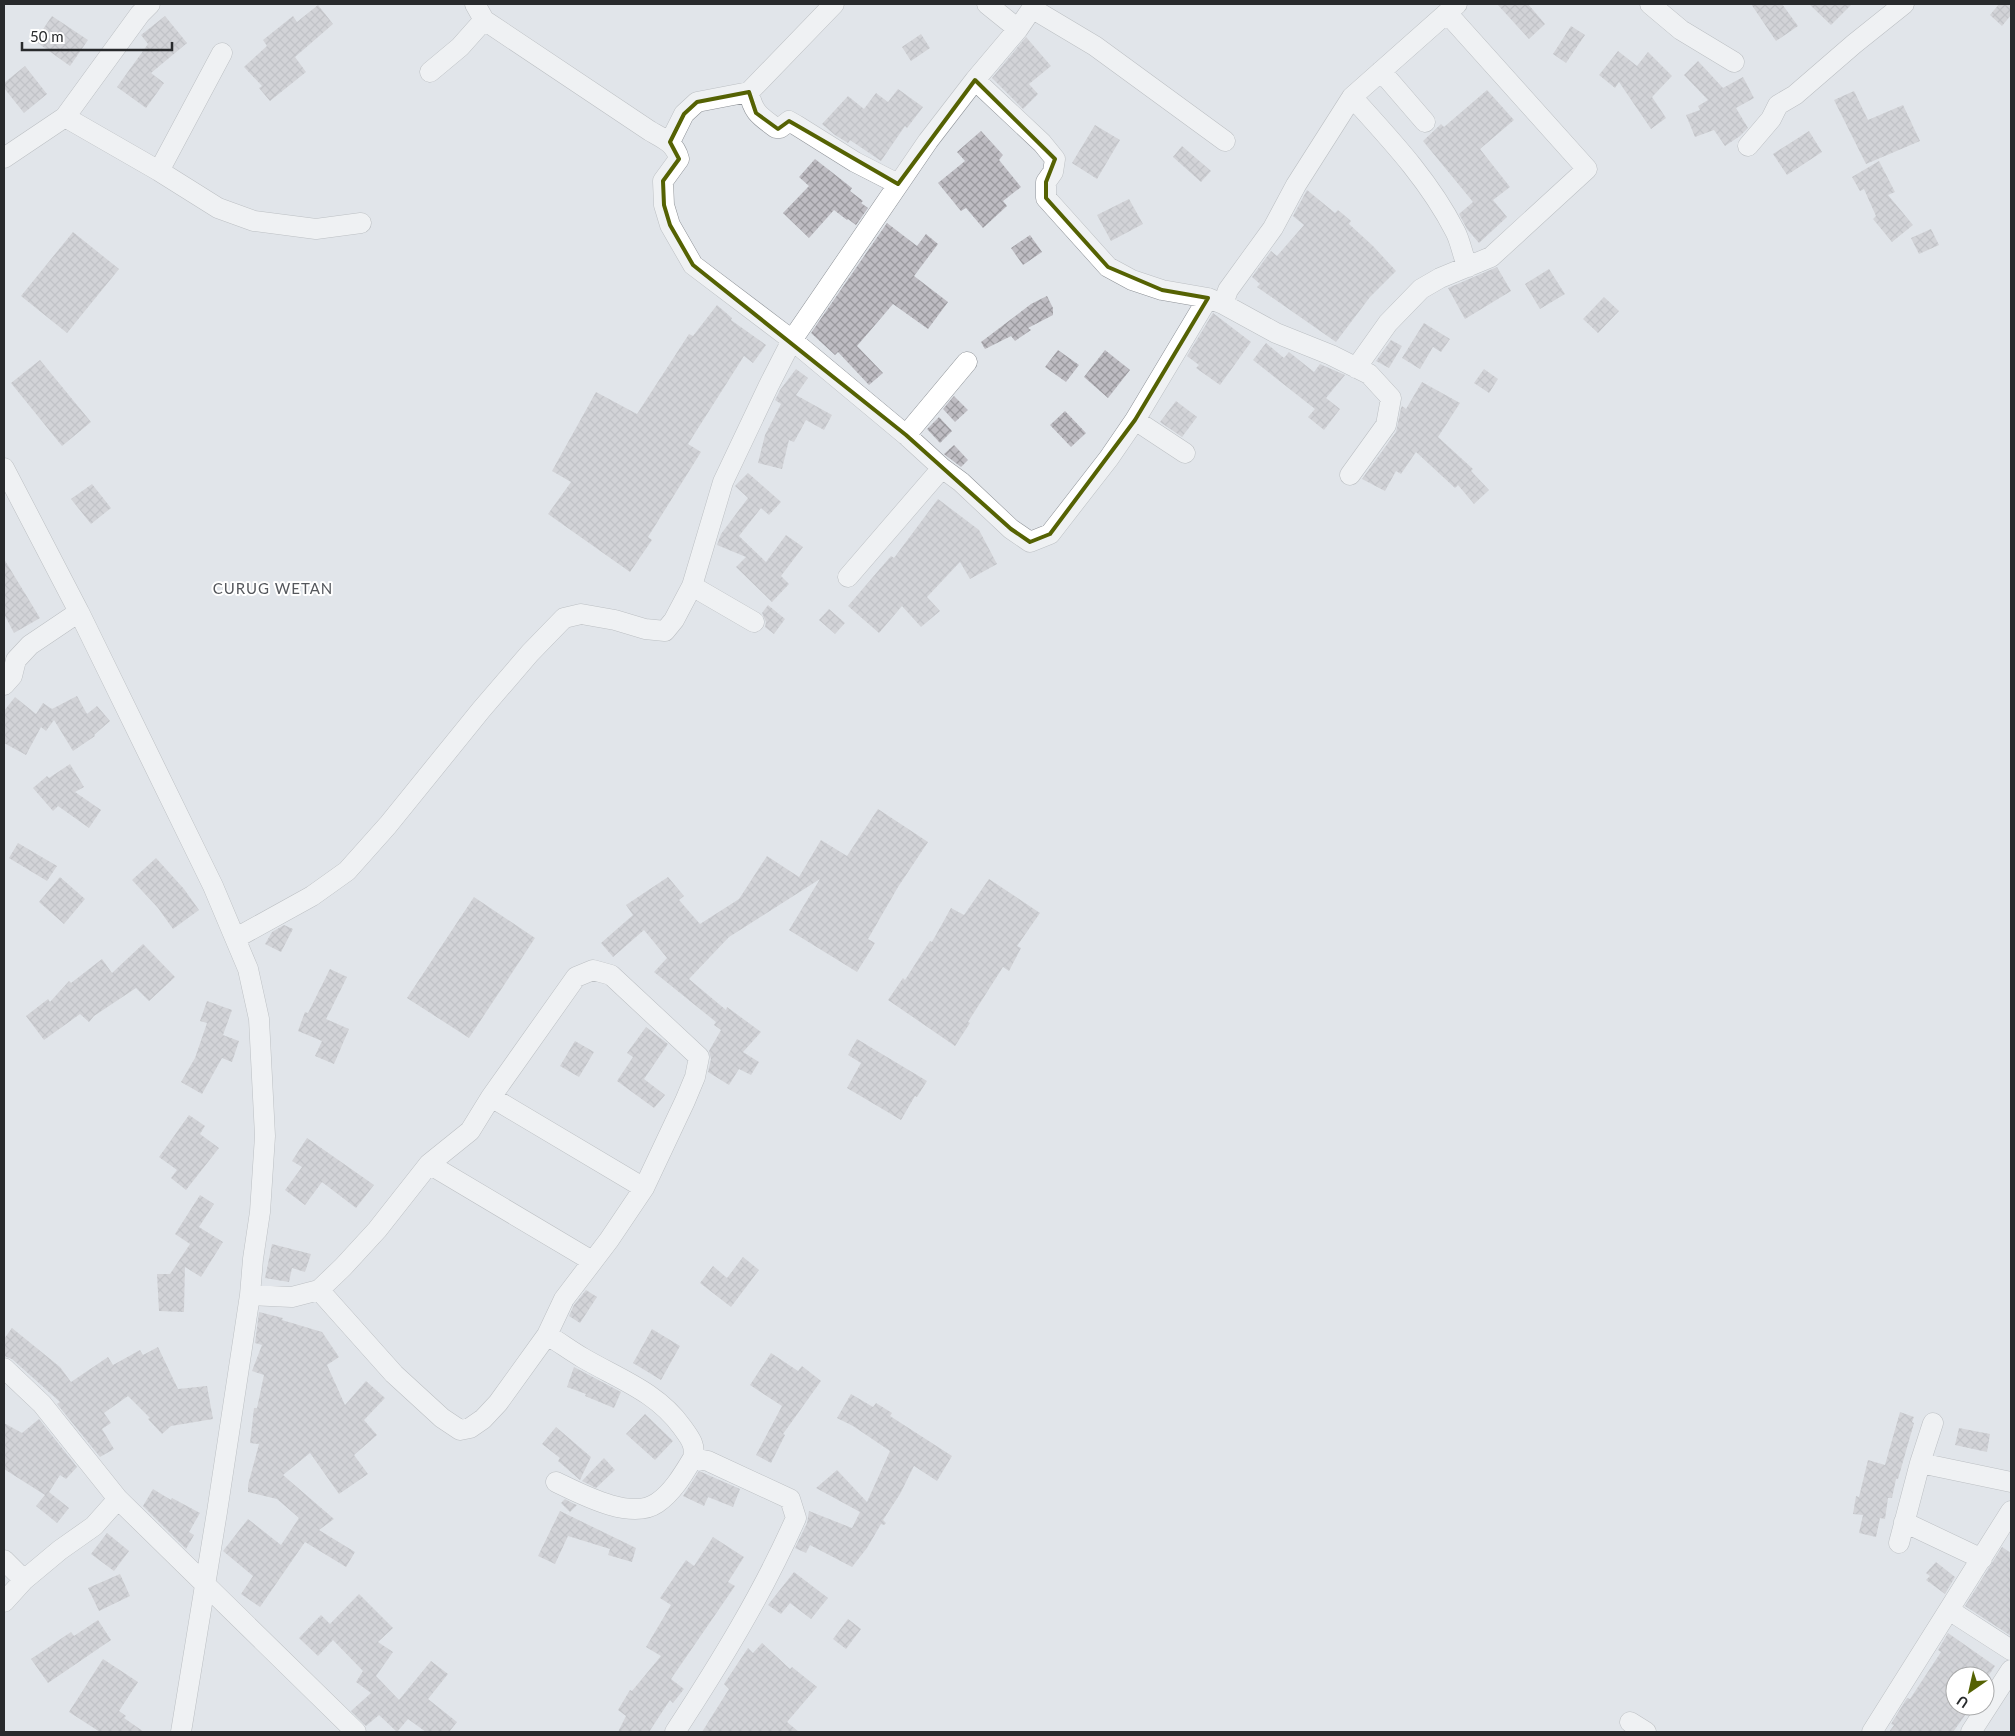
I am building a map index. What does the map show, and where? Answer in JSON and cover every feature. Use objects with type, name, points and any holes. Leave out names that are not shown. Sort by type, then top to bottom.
[{"type":"street","points":[[4,158],[65,116],[140,14],[150,4]]},
{"type":"street","points":[[670,142],[684,114],[697,102],[749,92],[834,4]]},
{"type":"street","points":[[986,4],[1018,29]]},
{"type":"street","points":[[1650,4],[1681,30],[1734,62]]},
{"type":"street","points":[[1748,146],[1771,119],[1778,105],[1795,95],[1904,4]]},
{"type":"street","points":[[236,938],[312,896],[347,871],[388,825],[511,674],[564,618],[581,614],[615,620],[645,629],[665,631],[674,620],[692,586],[723,482],[768,385],[792,340],[898,184],[975,80],[1018,29],[1034,6],[1095,46],[1225,141]]},
{"type":"street","points":[[430,72],[460,48],[479,12],[650,131],[670,142],[676,149],[679,159],[664,182],[664,205],[670,225],[693,265],[792,340],[906,435],[942,468],[961,482],[1010,529],[1030,542],[1050,534],[1109,458],[1216,301],[1228,290],[1258,246],[1273,228],[1296,185],[1352,97],[1452,8],[1588,169],[1502,248],[1482,262],[1440,278],[1422,289],[1388,323],[1356,368]]},
{"type":"street","points":[[159,171],[222,53]]},
{"type":"street","points":[[1380,71],[1426,122]]},
{"type":"street","points":[[975,80],[1042,143],[1055,160],[1053,172],[1046,182],[1046,198],[1108,267],[1132,280],[1162,290],[1216,301],[1276,333],[1331,355],[1375,379],[1391,398],[1386,425],[1350,475]]},
{"type":"street","points":[[749,92],[752,106],[756,113],[776,128],[780,128],[789,122],[796,125],[855,162],[898,184]]},
{"type":"street","points":[[1352,97],[1411,162],[1433,194],[1455,230],[1468,267]]},
{"type":"street","points":[[65,116],[218,208],[254,221],[316,230],[361,223]]},
{"type":"street","points":[[906,435],[967,362]]},
{"type":"street","points":[[1135,420],[1185,453]]},
{"type":"street","points":[[848,577],[942,468]]},
{"type":"street","points":[[4,471],[79,612],[213,886],[248,970],[259,1019],[265,1136],[260,1212],[250,1295],[218,1512],[204,1584],[181,1732]]},
{"type":"street","points":[[692,586],[754,622]]},
{"type":"street","points":[[4,684],[12,676],[16,660],[30,645],[79,612]]},
{"type":"street","points":[[250,1295],[292,1297],[319,1290],[343,1268],[377,1230],[429,1164],[470,1131],[491,1096],[576,978],[593,970],[611,975],[699,1057],[695,1077],[685,1101],[644,1188],[609,1240],[564,1299],[548,1335],[498,1403],[483,1419],[470,1428],[460,1430],[442,1418],[394,1374],[319,1290]]},
{"type":"street","points":[[491,1096],[644,1188]]},
{"type":"street","points":[[429,1164],[592,1261]]},
{"type":"street","points":[[548,1335],[583,1358],[629,1381],[674,1414],[691,1438],[695,1449],[693,1458],[665,1496],[656,1504],[640,1509],[625,1508],[587,1498],[556,1482]]},
{"type":"street","points":[[4,1368],[42,1404],[118,1499],[356,1732]]},
{"type":"street","points":[[1899,1543],[1920,1463],[1933,1423]]},
{"type":"street","points":[[675,1732],[749,1612],[796,1518],[790,1499],[708,1461],[693,1458]]},
{"type":"street","points":[[1920,1463],[2011,1482]]},
{"type":"street","points":[[4,1602],[24,1580],[60,1550],[94,1526],[118,1499]]},
{"type":"street","points":[[1872,1732],[2011,1512]]},
{"type":"street","points":[[1904,1522],[1982,1559]]},
{"type":"street","points":[[4,1560],[24,1580]]},
{"type":"street","points":[[1949,1610],[2011,1650]]},
{"type":"street","points":[[1971,1732],[2011,1670]]},
{"type":"highlighted area","points":[[975,80],[1055,159],[1046,182],[1046,198],[1108,267],[1162,290],[1208,298],[1135,420],[1050,534],[1030,542],[1011,529],[906,435],[693,265],[670,225],[664,205],[663,181],[679,159],[670,142],[684,114],[697,102],[749,92],[756,113],[778,129],[789,121],[898,184]]},
{"type":"building","points":[[1497,4],[1528,4],[1545,24],[1529,39]]},
{"type":"building","points":[[1751,4],[1782,4],[1798,26],[1776,41]]},
{"type":"building","points":[[1809,4],[1852,4],[1831,25]]},
{"type":"building","points":[[1999,4],[2011,4],[2011,15],[2002,26],[1990,15]]},
{"type":"building","points":[[318,5],[333,24],[295,57],[306,72],[270,101],[259,88],[262,86],[244,67],[267,46],[263,40],[293,16],[297,22]]},
{"type":"building","points":[[52,16],[88,40],[70,66],[35,41]]},
{"type":"building","points":[[165,16],[187,43],[151,73],[164,83],[146,108],[117,87],[148,44],[141,35]]},
{"type":"building","points":[[1571,26],[1585,35],[1566,63],[1553,54]]},
{"type":"building","points":[[921,34],[930,48],[911,61],[902,47]]},
{"type":"building","points":[[1026,37],[1051,66],[1029,84],[1038,94],[1023,109],[992,78]]},
{"type":"building","points":[[1618,51],[1637,66],[1648,52],[1672,76],[1652,97],[1666,118],[1651,129],[1619,82],[1615,88],[1599,75]]},
{"type":"building","points":[[1698,61],[1723,88],[1743,77],[1754,98],[1736,108],[1748,128],[1725,146],[1714,130],[1695,137],[1686,115],[1700,110],[1698,106],[1708,100],[1684,75]]},
{"type":"building","points":[[25,66],[47,94],[24,113],[4,88],[4,83]]},
{"type":"building","points":[[898,89],[923,107],[907,128],[905,126],[881,161],[850,140],[848,143],[835,135],[822,124],[848,96],[864,109],[876,93],[888,102]]},
{"type":"building","points":[[1487,90],[1514,120],[1480,149],[1510,187],[1493,200],[1507,217],[1479,243],[1467,229],[1459,214],[1473,202],[1423,141],[1441,124],[1444,127]]},
{"type":"building","points":[[1854,91],[1868,120],[1903,105],[1920,141],[1866,164],[1834,100]]},
{"type":"building","points":[[1095,125],[1120,140],[1097,179],[1072,163]]},
{"type":"building","points":[[981,131],[1003,155],[999,160],[1021,187],[1003,201],[1007,206],[983,228],[966,208],[961,211],[938,183],[965,161],[957,152]]},
{"type":"building","points":[[1809,131],[1822,152],[1787,175],[1773,154]]},
{"type":"building","points":[[1182,146],[1211,171],[1201,182],[1173,157]]},
{"type":"building","points":[[815,159],[852,188],[850,191],[863,201],[861,203],[868,208],[856,225],[834,210],[809,238],[783,213],[809,186],[799,177]]},
{"type":"building","points":[[1879,161],[1895,192],[1888,195],[1913,225],[1892,242],[1873,219],[1876,216],[1864,189],[1860,191],[1852,177]]},
{"type":"building","points":[[1307,190],[1335,213],[1338,210],[1351,221],[1349,224],[1396,271],[1370,297],[1336,342],[1257,287],[1260,284],[1252,277],[1271,251],[1277,256],[1304,225],[1293,216]]},
{"type":"building","points":[[1129,199],[1143,224],[1111,241],[1097,215]]},
{"type":"building","points":[[887,223],[917,246],[926,234],[938,244],[914,276],[948,302],[928,329],[893,304],[857,346],[883,373],[869,385],[838,352],[835,355],[811,333]]},
{"type":"building","points":[[1931,229],[1939,245],[1919,254],[1911,238]]},
{"type":"building","points":[[73,232],[119,269],[67,333],[21,296]]},
{"type":"building","points":[[1030,235],[1042,252],[1023,265],[1011,248]]},
{"type":"building","points":[[1497,267],[1511,291],[1465,319],[1448,288]]},
{"type":"building","points":[[1549,269],[1565,294],[1540,309],[1525,284]]},
{"type":"building","points":[[1047,296],[1053,308],[1053,315],[1028,328],[1031,330],[1015,341],[1011,336],[985,349],[981,342],[1031,304]]},
{"type":"building","points":[[1604,297],[1619,311],[1598,333],[1583,319]]},
{"type":"building","points":[[717,305],[732,318],[731,320],[766,345],[753,363],[744,356],[688,444],[701,452],[648,537],[652,540],[630,572],[548,514],[571,482],[552,471],[596,392],[637,414],[689,334],[693,336]]},
{"type":"building","points":[[1213,313],[1251,342],[1220,385],[1196,368],[1199,365],[1187,356]]},
{"type":"building","points":[[1424,323],[1450,339],[1441,352],[1433,347],[1420,369],[1402,358]]},
{"type":"building","points":[[1391,340],[1402,346],[1389,368],[1376,361]]},
{"type":"building","points":[[1266,343],[1284,358],[1289,352],[1314,372],[1320,364],[1345,375],[1326,398],[1340,409],[1324,430],[1308,417],[1315,409],[1253,360]]},
{"type":"building","points":[[1058,350],[1079,365],[1066,382],[1045,367]]},
{"type":"building","points":[[1105,350],[1130,370],[1108,398],[1084,377]]},
{"type":"building","points":[[40,360],[91,422],[62,446],[11,383]]},
{"type":"building","points":[[796,369],[808,378],[796,395],[832,415],[824,430],[806,420],[794,442],[789,440],[782,469],[758,463],[765,435],[781,404],[775,400]]},
{"type":"building","points":[[1484,369],[1498,379],[1489,393],[1474,383]]},
{"type":"building","points":[[1422,382],[1460,403],[1438,437],[1473,469],[1471,471],[1489,490],[1474,504],[1458,485],[1455,488],[1416,452],[1401,474],[1396,471],[1385,491],[1362,479],[1396,432],[1402,406],[1406,409]]},
{"type":"building","points":[[954,396],[968,410],[955,422],[943,409]]},
{"type":"building","points":[[1176,401],[1197,417],[1182,437],[1160,422]]},
{"type":"building","points":[[1065,411],[1086,433],[1071,447],[1050,425]]},
{"type":"building","points":[[939,417],[952,431],[940,443],[927,429]]},
{"type":"building","points":[[954,445],[968,460],[961,467],[944,454]]},
{"type":"building","points":[[748,473],[781,502],[769,515],[761,508],[739,536],[766,562],[786,535],[803,547],[781,576],[789,584],[772,602],[736,567],[746,557],[717,545],[721,534],[748,498],[735,486]]},
{"type":"building","points":[[92,484],[111,508],[91,524],[71,499]]},
{"type":"building","points":[[938,499],[979,530],[997,564],[970,579],[960,562],[927,597],[940,611],[921,627],[902,606],[879,633],[848,606],[891,556],[894,558]]},
{"type":"building","points":[[4,559],[40,618],[14,633],[4,614]]},
{"type":"building","points":[[768,605],[785,619],[774,634],[765,627],[766,622],[762,613]]},
{"type":"building","points":[[829,609],[845,623],[835,634],[819,620]]},
{"type":"building","points":[[77,696],[87,714],[97,706],[110,721],[95,736],[73,751],[54,720],[46,731],[41,727],[26,755],[4,743],[4,711],[15,697],[36,714],[43,703],[52,709]]},
{"type":"building","points":[[70,764],[84,787],[75,792],[101,810],[89,828],[58,806],[53,811],[33,788],[47,776],[49,778]]},
{"type":"building","points":[[878,809],[928,842],[898,887],[868,939],[875,943],[857,972],[789,930],[820,879],[729,937],[689,979],[726,1010],[727,1007],[761,1032],[743,1052],[759,1062],[751,1075],[739,1069],[729,1085],[708,1072],[711,1059],[709,1051],[721,1030],[714,1025],[716,1022],[654,972],[667,958],[644,930],[613,957],[601,943],[633,915],[626,905],[668,877],[684,896],[679,900],[700,924],[739,899],[767,856],[799,877],[821,840],[847,856]]},
{"type":"building","points":[[18,843],[57,866],[47,881],[9,858]]},
{"type":"building","points":[[156,858],[184,889],[199,910],[173,929],[158,908],[132,880]]},
{"type":"building","points":[[60,877],[85,899],[64,924],[39,902]]},
{"type":"building","points":[[989,879],[1040,913],[1017,946],[1021,948],[1009,971],[1003,967],[955,1046],[888,1000],[903,978],[905,980],[930,941],[932,942],[951,908],[964,915]]},
{"type":"building","points":[[474,897],[535,938],[469,1038],[407,998]]},
{"type":"building","points":[[284,925],[293,929],[281,952],[265,944],[272,932]]},
{"type":"building","points":[[143,944],[175,977],[149,1001],[136,988],[94,1016],[89,1022],[80,1014],[44,1040],[26,1016],[48,999],[50,1002],[69,981],[71,983],[102,959],[112,973]]},
{"type":"building","points":[[330,969],[347,977],[326,1019],[349,1029],[334,1064],[315,1056],[322,1041],[298,1031],[305,1012],[308,1013]]},
{"type":"building","points":[[207,1001],[232,1010],[223,1035],[239,1041],[232,1062],[222,1058],[202,1094],[181,1082],[195,1058],[207,1023],[200,1021]]},
{"type":"building","points":[[646,1027],[668,1044],[644,1079],[665,1095],[654,1108],[617,1081],[633,1057],[627,1053]]},
{"type":"building","points":[[857,1039],[927,1081],[917,1097],[915,1096],[901,1120],[847,1088],[861,1063],[848,1055]]},
{"type":"building","points":[[575,1041],[594,1052],[579,1077],[560,1066]]},
{"type":"building","points":[[189,1115],[205,1126],[200,1134],[219,1148],[186,1190],[171,1178],[177,1170],[159,1157]]},
{"type":"building","points":[[307,1138],[374,1185],[356,1208],[322,1182],[305,1205],[285,1190],[302,1167],[292,1161]]},
{"type":"building","points":[[200,1195],[214,1204],[199,1227],[223,1242],[201,1277],[185,1267],[184,1312],[159,1311],[157,1274],[170,1274],[190,1244],[175,1234]]},
{"type":"building","points":[[272,1244],[311,1254],[305,1272],[292,1268],[289,1282],[265,1278]]},
{"type":"building","points":[[743,1257],[759,1270],[731,1307],[700,1283],[713,1266],[727,1278]]},
{"type":"building","points":[[586,1290],[597,1297],[580,1323],[569,1316],[574,1305]]},
{"type":"building","points":[[259,1312],[283,1318],[282,1320],[322,1332],[339,1357],[327,1365],[345,1405],[366,1381],[385,1398],[364,1420],[377,1435],[354,1455],[368,1474],[339,1494],[310,1453],[283,1475],[334,1519],[319,1530],[355,1552],[346,1567],[305,1542],[260,1607],[241,1594],[253,1576],[223,1551],[248,1519],[281,1545],[299,1518],[277,1499],[248,1492],[248,1485],[259,1444],[250,1443],[254,1408],[257,1408],[264,1375],[252,1371],[262,1345],[255,1343]]},
{"type":"building","points":[[12,1328],[60,1367],[71,1382],[108,1357],[113,1365],[140,1350],[143,1355],[158,1347],[178,1389],[207,1386],[213,1419],[171,1426],[162,1434],[148,1419],[150,1418],[128,1396],[104,1413],[111,1423],[102,1429],[114,1449],[100,1457],[57,1404],[60,1402],[12,1359],[4,1356],[4,1339]]},
{"type":"building","points":[[652,1329],[680,1346],[661,1380],[633,1363]]},
{"type":"building","points":[[771,1353],[798,1371],[802,1366],[821,1381],[783,1434],[785,1435],[771,1463],[756,1455],[782,1406],[750,1385]]},
{"type":"building","points":[[574,1367],[621,1392],[614,1408],[567,1387]]},
{"type":"building","points":[[851,1394],[873,1407],[876,1403],[892,1413],[890,1416],[952,1456],[937,1481],[914,1466],[900,1494],[883,1520],[886,1523],[884,1525],[881,1524],[867,1548],[852,1567],[810,1545],[806,1553],[795,1548],[807,1523],[809,1511],[852,1528],[860,1512],[816,1488],[837,1470],[867,1502],[890,1451],[853,1426],[837,1418]]},
{"type":"building","points":[[1900,1412],[1914,1417],[1912,1422],[1914,1423],[1898,1479],[1896,1479],[1892,1498],[1888,1498],[1885,1519],[1880,1518],[1876,1537],[1859,1533],[1863,1515],[1853,1514],[1856,1496],[1859,1497],[1868,1460],[1885,1465]]},
{"type":"building","points":[[645,1414],[673,1441],[655,1460],[626,1434]]},
{"type":"building","points":[[39,1419],[77,1467],[66,1479],[60,1475],[49,1492],[69,1508],[57,1523],[36,1506],[45,1495],[4,1469],[4,1423],[22,1433]]},
{"type":"building","points":[[556,1427],[591,1457],[580,1480],[558,1461],[560,1458],[542,1444]]},
{"type":"building","points":[[1959,1428],[1990,1434],[1987,1452],[1955,1445]]},
{"type":"building","points":[[604,1458],[615,1470],[596,1488],[582,1481]]},
{"type":"building","points":[[699,1471],[740,1489],[733,1507],[708,1497],[704,1506],[683,1496]]},
{"type":"building","points":[[153,1489],[171,1500],[172,1498],[200,1513],[189,1532],[194,1535],[186,1549],[143,1506]]},
{"type":"building","points":[[565,1499],[577,1505],[570,1512],[561,1503]]},
{"type":"building","points":[[560,1511],[636,1548],[632,1562],[608,1555],[610,1549],[568,1536],[555,1564],[538,1556]]},
{"type":"building","points":[[107,1533],[129,1551],[114,1571],[91,1554]]},
{"type":"building","points":[[713,1537],[744,1557],[728,1582],[735,1586],[671,1679],[684,1689],[673,1703],[670,1700],[649,1732],[618,1732],[626,1716],[618,1710],[630,1690],[632,1691],[661,1656],[646,1647],[671,1605],[660,1598],[686,1560],[694,1566]]},
{"type":"building","points":[[2002,1547],[2011,1553],[2011,1636],[1965,1606]]},
{"type":"building","points":[[1936,1562],[1955,1577],[1945,1594],[1926,1580],[1930,1576],[1926,1573]]},
{"type":"building","points":[[794,1572],[828,1598],[811,1619],[790,1603],[781,1614],[768,1605]]},
{"type":"building","points":[[120,1574],[130,1596],[99,1611],[88,1588]]},
{"type":"building","points":[[359,1594],[393,1628],[378,1642],[393,1652],[376,1676],[399,1700],[431,1661],[448,1674],[428,1699],[457,1722],[449,1732],[426,1732],[408,1719],[397,1732],[379,1715],[366,1726],[351,1711],[371,1693],[356,1682],[363,1671],[333,1640],[318,1656],[299,1638],[321,1615],[330,1624]]},
{"type":"building","points":[[848,1619],[861,1629],[846,1649],[833,1639]]},
{"type":"building","points":[[98,1620],[111,1640],[48,1683],[31,1659],[71,1632],[74,1636]]},
{"type":"building","points":[[1948,1633],[1995,1666],[1945,1666],[1945,1716],[1965,1716],[1953,1732],[1889,1732],[1894,1725],[1891,1724],[1907,1698],[1910,1699],[1941,1652],[1938,1650]]},
{"type":"building","points":[[762,1643],[790,1669],[792,1667],[817,1687],[787,1722],[799,1732],[702,1732],[729,1689],[724,1684],[748,1648],[753,1653]]},
{"type":"building","points":[[103,1659],[138,1682],[119,1711],[126,1716],[124,1718],[144,1732],[100,1732],[69,1712]]},
{"type":"district","name":"CURUG WETAN","points":[[273,588]]}]
